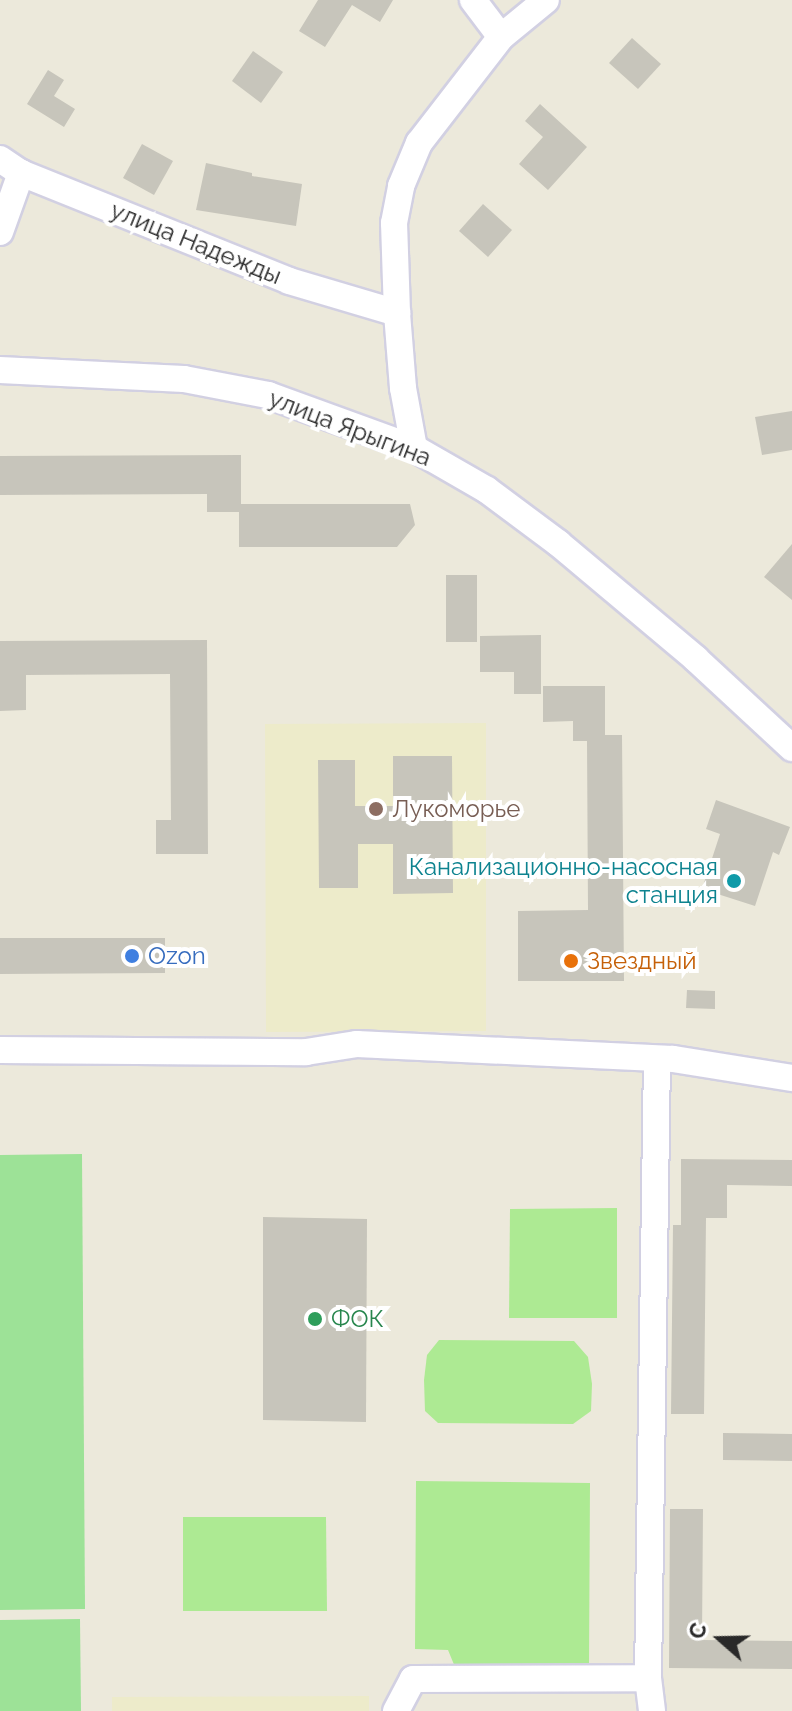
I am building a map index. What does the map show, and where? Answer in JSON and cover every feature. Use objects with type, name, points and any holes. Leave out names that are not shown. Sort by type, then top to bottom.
[{"type":"street","points":[[473,0],[501,37]]},
{"type":"street","points":[[414,448],[403,388],[397,313],[394,223],[401,186],[419,143],[501,37],[546,0]]},
{"type":"street","points":[[0,232],[11,166]]},
{"type":"street","name":"улица Надежды","points":[[11,166],[289,281],[397,313]]},
{"type":"street","name":"улица Ярыгина","points":[[0,370],[184,379],[240,389],[268,395],[414,448],[487,490],[558,543],[696,659],[792,748]]},
{"type":"street","points":[[0,1050],[306,1052],[357,1044],[657,1059],[792,1078]]},
{"type":"street","points":[[652,1711],[648,1678],[657,1059]]},
{"type":"street","points":[[396,1711],[413,1679],[648,1678]]},
{"type":"shaded area","name":"Лукоморье","points":[[486,723],[486,1031],[266,1032],[265,724]]},
{"type":"shaded area","points":[[369,1696],[369,1711],[112,1711],[112,1697]]},
{"type":"green space","points":[[82,1154],[85,1609],[0,1610],[0,1155]]},
{"type":"green space","points":[[617,1208],[617,1318],[509,1318],[510,1209]]},
{"type":"green space","points":[[439,1340],[574,1341],[588,1357],[592,1384],[591,1411],[573,1424],[438,1423],[425,1411],[424,1380],[427,1355]]},
{"type":"green space","points":[[416,1481],[590,1483],[589,1668],[455,1667],[448,1650],[415,1649]]},
{"type":"green space","points":[[183,1517],[326,1517],[327,1611],[183,1611]]},
{"type":"green space","points":[[80,1619],[81,1711],[0,1711],[0,1620]]},
{"type":"building","points":[[318,0],[393,0],[380,22],[352,5],[325,47],[299,31]]},
{"type":"building","points":[[632,38],[661,64],[638,89],[609,63]]},
{"type":"building","points":[[253,51],[283,72],[261,103],[232,81]]},
{"type":"building","points":[[48,70],[64,80],[54,96],[75,109],[64,127],[27,104]]},
{"type":"building","points":[[540,104],[587,147],[548,190],[519,164],[543,137],[525,121]]},
{"type":"building","points":[[142,144],[173,161],[154,195],[123,178]]},
{"type":"building","points":[[206,163],[252,173],[252,176],[302,184],[296,226],[196,210]]},
{"type":"building","points":[[483,204],[512,230],[488,257],[459,231]]},
{"type":"building","points":[[792,411],[792,450],[762,455],[755,417]]},
{"type":"building","points":[[241,455],[241,504],[410,504],[415,525],[397,547],[239,547],[239,512],[207,512],[207,494],[0,495],[0,456]]},
{"type":"building","points":[[792,544],[792,600],[764,577]]},
{"type":"building","points":[[446,575],[477,575],[477,642],[446,642]]},
{"type":"building","points":[[541,635],[541,694],[514,694],[514,672],[480,672],[480,636]]},
{"type":"building","points":[[207,640],[208,854],[156,854],[156,820],[171,820],[170,674],[26,675],[26,710],[0,711],[0,641]]},
{"type":"building","points":[[543,686],[605,686],[605,735],[622,735],[624,981],[518,981],[518,911],[588,910],[587,741],[573,741],[573,721],[543,722]]},
{"type":"building","points":[[393,756],[452,756],[453,893],[393,894],[393,844],[358,844],[358,888],[319,888],[318,760],[355,760],[355,806],[393,806]]},
{"type":"building","points":[[716,800],[790,827],[779,855],[773,852],[755,906],[702,889],[720,834],[706,829]]},
{"type":"building","points":[[0,938],[165,938],[165,973],[0,974]]},
{"type":"building","points":[[687,990],[715,991],[715,1009],[686,1008]]},
{"type":"building","points":[[681,1159],[792,1160],[792,1186],[727,1185],[727,1218],[706,1218],[704,1414],[671,1414],[673,1225],[681,1225]]},
{"type":"building","name":"ФОК","points":[[263,1217],[367,1219],[366,1422],[263,1420]]},
{"type":"building","points":[[723,1433],[792,1434],[792,1461],[723,1460]]},
{"type":"building","points":[[670,1509],[703,1509],[702,1640],[792,1641],[792,1669],[669,1668]]},
{"type":"place","name":"Лукоморье","points":[[376,809]]},
{"type":"place","name":"Канализационно-насосная станция","points":[[734,881]]},
{"type":"place","name":"Ozon","points":[[132,956]]},
{"type":"place","name":"Звездный","points":[[571,961]]},
{"type":"place","name":"ФОК","points":[[315,1319]]}]
